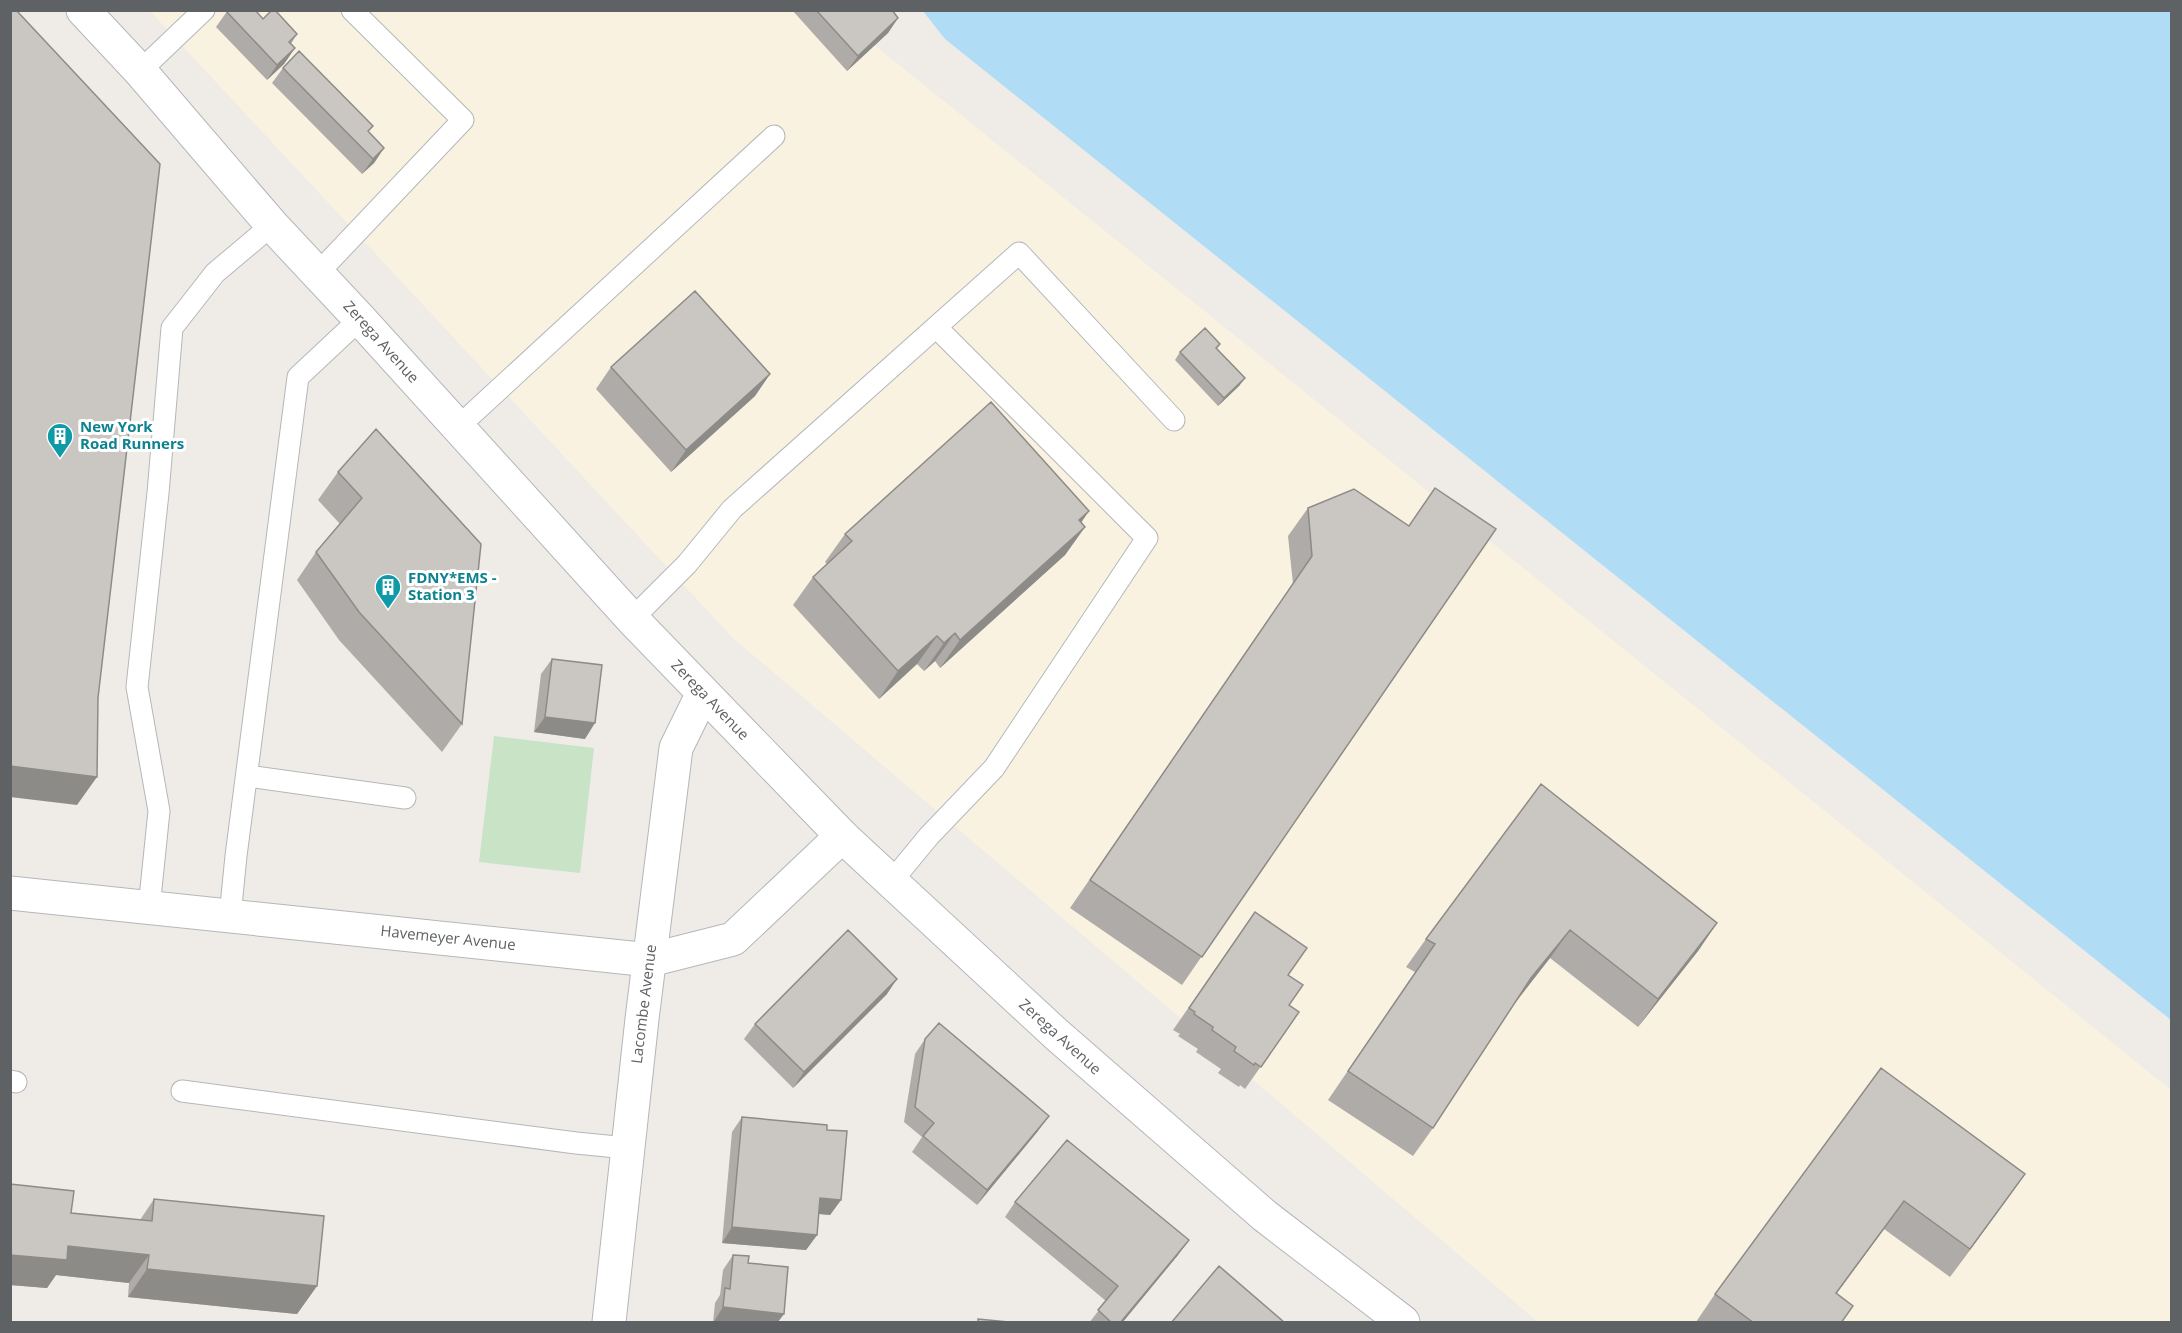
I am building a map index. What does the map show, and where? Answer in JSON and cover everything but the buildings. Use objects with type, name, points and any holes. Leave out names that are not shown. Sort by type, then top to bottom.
[{"type":"street","name":"Zerega Avenue","points":[[82,10],[140,71],[272,225],[632,619],[842,836],[1056,1034],[1264,1216],[1403,1323]]},
{"type":"street","name":"Lacombe Avenue","points":[[609,1323],[627,1148],[676,748],[704,693]]},
{"type":"street","name":"Havemeyer Avenue","points":[[10,893],[650,960],[733,939],[842,836]]},
{"type":"lane","points":[[140,71],[204,10]]},
{"type":"lane","points":[[318,273],[463,120],[352,10]]},
{"type":"lane","points":[[458,427],[774,136]]},
{"type":"lane","points":[[149,908],[159,811],[137,687],[158,493],[172,328],[215,273],[272,225]]},
{"type":"lane","points":[[632,619],[687,564],[732,509],[1019,252],[1174,420]]},
{"type":"lane","points":[[230,916],[298,377],[360,319]]},
{"type":"lane","points":[[891,882],[929,836],[994,768],[1147,538],[936,327]]},
{"type":"lane","points":[[248,776],[405,798]]},
{"type":"lane","points":[[183,1091],[627,1148]]},
{"type":"shaded area","points":[[150,11],[832,11],[2171,1090],[2171,1322],[1538,1322],[732,637]]},
{"type":"green space","points":[[494,736],[594,748],[580,873],[479,862]]},
{"type":"water","points":[[923,11],[2171,11],[2171,1020],[945,39]]},
{"type":"place","name":"New York Road Runners","points":[[60,459]]},
{"type":"place","name":"FDNY*EMS - Station 3","points":[[388,610]]}]
